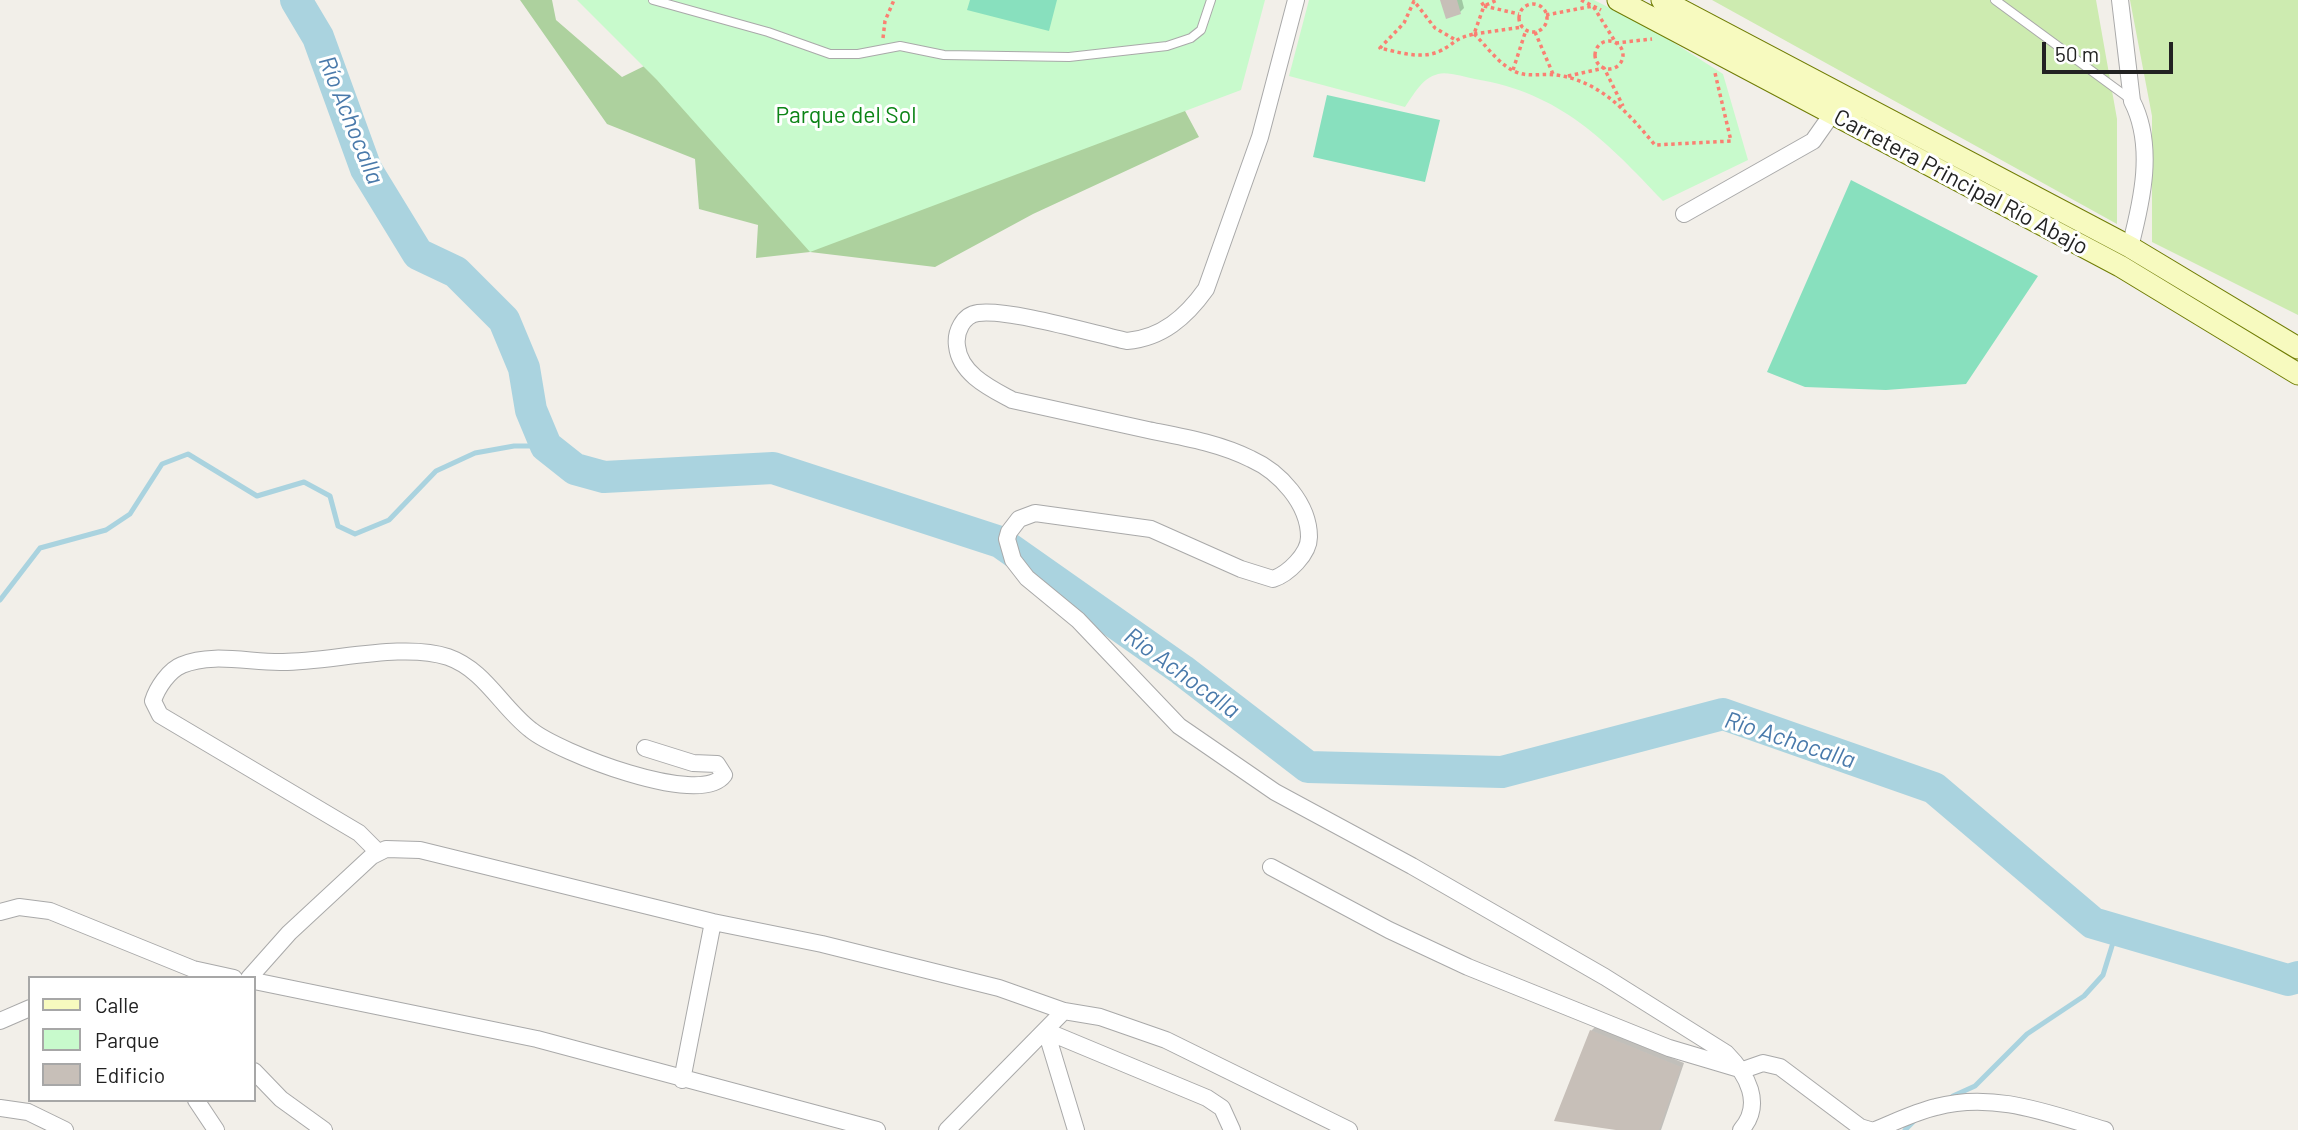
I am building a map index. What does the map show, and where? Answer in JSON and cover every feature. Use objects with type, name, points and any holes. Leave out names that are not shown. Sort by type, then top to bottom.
[{"type":"main road","name":"Carretera Principal Río Abajo","points":[[1662,0],[2130,247],[2298,348]]},
{"type":"main road","name":"Carretera Principal Río Abajo","points":[[1611,6],[1832,114],[2120,266],[2298,374]]},
{"type":"main road","points":[[2120,266],[2130,247]]},
{"type":"street","points":[[1296,0],[1260,137],[1206,289],[1194,305],[1163,331],[1142,340],[1126,341],[1012,316],[978,313],[968,316],[962,323],[956,342],[958,355],[969,371],[983,384],[1012,400],[1210,443],[1253,460],[1282,481],[1300,502],[1308,524],[1310,541],[1290,570],[1273,579],[1241,569],[1152,529],[1050,513],[1027,514],[1012,526],[1007,539],[1013,560],[1027,578],[1078,620],[1179,726],[1275,792],[1412,866],[1605,977],[1717,1047],[1743,1070],[1754,1099],[1749,1121],[1741,1130]]},
{"type":"street","points":[[2120,0],[2132,101],[2140,116],[2144,144],[2139,210],[2130,247]]},
{"type":"street","points":[[1684,214],[1813,141],[1832,114]]},
{"type":"street","points":[[378,852],[359,833],[160,715],[153,701],[167,676],[184,664],[205,660],[285,662],[421,652],[447,657],[471,668],[530,730],[565,752],[678,785],[713,783],[724,775],[717,764],[693,763],[645,748]]},
{"type":"street","points":[[251,976],[289,933],[378,852],[420,850],[713,922],[822,944],[999,988],[1064,1011],[1100,1017],[1166,1040],[1349,1130]]},
{"type":"street","points":[[1271,867],[1389,930],[1468,967],[1669,1048],[1743,1070],[1763,1063],[1780,1067],[1860,1127],[1872,1130],[1936,1107],[1976,1101],[2012,1103],[2105,1130]]},
{"type":"street","points":[[0,912],[19,907],[50,911],[193,969],[225,976]]},
{"type":"street","points":[[682,1080],[713,922]]},
{"type":"street","points":[[256,981],[537,1039],[682,1080],[877,1130]]},
{"type":"street","points":[[0,1021],[28,1009]]},
{"type":"street","points":[[947,1130],[1064,1011]]},
{"type":"street","points":[[1046,1031],[1076,1130]]},
{"type":"street","points":[[1046,1031],[1207,1098],[1222,1108],[1232,1130]]},
{"type":"street","points":[[256,1073],[281,1099],[324,1130]]},
{"type":"street","points":[[197,1102],[216,1130]]},
{"type":"street","points":[[0,1108],[28,1112],[65,1130]]},
{"type":"lane","points":[[653,0],[768,32],[830,54],[858,54],[881,47],[900,46],[944,55],[1069,57],[1167,46],[1191,38],[1201,30],[1211,0]]},
{"type":"lane","points":[[1995,0],[2132,101]]},
{"type":"path","points":[[881,47],[885,21],[894,0]]},
{"type":"path","points":[[1480,0],[1484,6],[1520,15]]},
{"type":"path","points":[[1474,34],[1484,6],[1497,0]]},
{"type":"path","points":[[1566,77],[1617,66],[1623,59],[1622,50],[1593,6],[1581,0]]},
{"type":"path","points":[[1454,38],[1435,28],[1414,1],[1404,23],[1380,48],[1415,55],[1440,51],[1454,38],[1524,28],[1535,32],[1553,74]]},
{"type":"path","points":[[1520,15],[1528,5],[1538,3],[1546,15],[1545,23],[1535,32]]},
{"type":"path","points":[[1546,15],[1593,6],[1611,6]]},
{"type":"path","points":[[1513,70],[1524,28],[1520,15]]},
{"type":"path","points":[[1623,107],[1604,68],[1598,62],[1597,49],[1604,43],[1659,39],[1648,33]]},
{"type":"path","points":[[1474,34],[1503,65],[1513,70],[1566,77],[1604,93],[1623,107],[1655,145],[1731,141],[1715,73],[1704,66]]},
{"type":"green space","points":[[520,0],[552,0],[556,20],[622,77],[689,44],[1170,83],[1199,137],[1033,214],[935,267],[810,252],[756,258],[758,225],[699,209],[695,159],[607,124]]},
{"type":"green space","name":"Parque del Sol","points":[[577,0],[1265,0],[1241,90],[810,252],[657,80]]},
{"type":"green space","points":[[970,0],[1057,0],[1049,31],[967,10]]},
{"type":"green space","points":[[1309,0],[1594,0],[1657,32],[1723,74],[1748,160],[1663,201],[1622,159],[1580,123],[1533,96],[1505,86],[1446,73],[1438,74],[1423,83],[1405,107],[1289,76]]},
{"type":"green space","points":[[1712,0],[2096,0],[2117,119],[2117,224]]},
{"type":"green space","points":[[2130,0],[2298,0],[2298,315],[2152,242],[2152,116]]},
{"type":"green space","points":[[1327,95],[1440,120],[1425,182],[1313,157]]},
{"type":"green space","points":[[1851,180],[2038,276],[1966,384],[1886,390],[1805,387],[1767,372]]},
{"type":"building","points":[[1440,0],[1457,0],[1461,14],[1446,19]]},
{"type":"building","points":[[1590,1030],[1681,1067],[1659,1130],[1616,1130],[1554,1121]]},
{"type":"waterway","name":"Río Achocalla","points":[[296,0],[318,37],[366,169],[418,254],[456,272],[504,320],[524,368],[531,410],[546,446],[575,469],[604,477],[773,468],[1000,542],[1182,670],[1308,767],[1502,772],[1723,714],[1934,788],[2093,923],[2288,980],[2298,977]]},
{"type":"waterway","points":[[0,600],[40,548],[106,530],[130,514],[162,464],[188,454],[257,496],[304,482],[330,496],[338,526],[355,534],[389,520],[436,471],[475,453],[514,446],[546,446]]},
{"type":"waterway","points":[[1953,1096],[1975,1086],[2027,1034],[2084,996],[2103,975],[2120,920],[2120,931]]},
{"type":"waterway","points":[[1905,1130],[1915,1120]]}]
